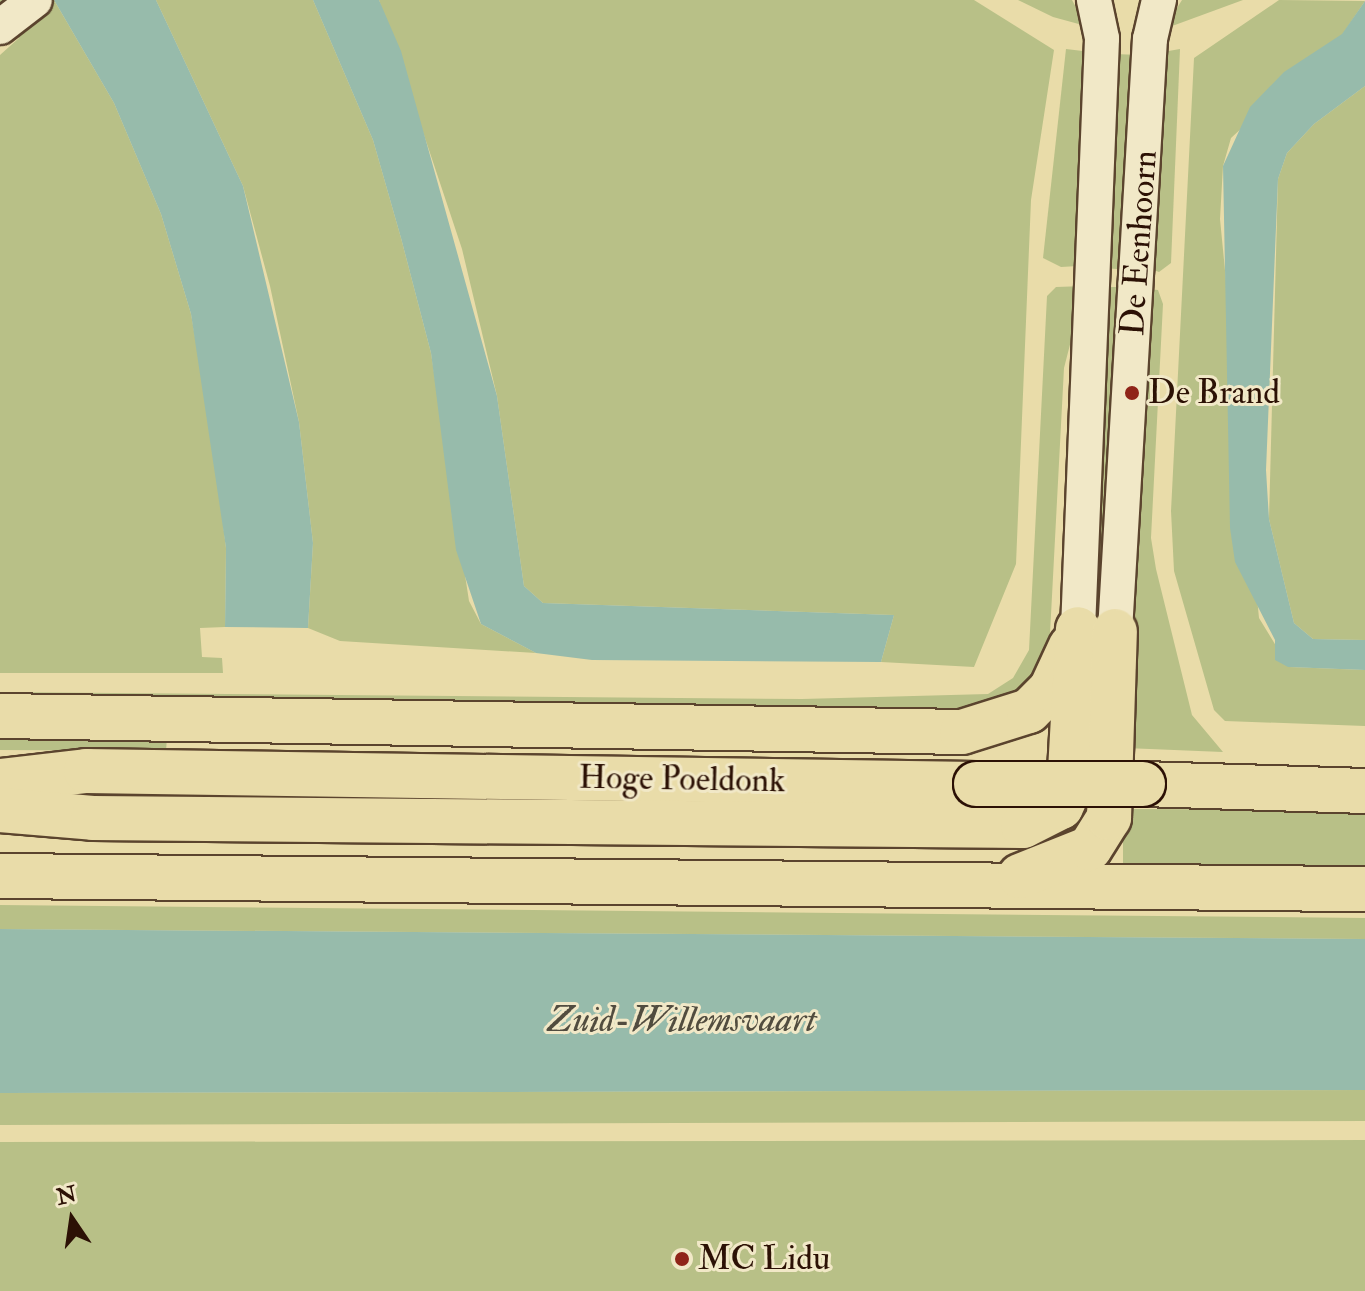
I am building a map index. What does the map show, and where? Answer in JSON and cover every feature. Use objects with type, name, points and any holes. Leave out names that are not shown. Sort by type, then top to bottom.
[{"type":"highway","points":[[0,716],[962,732],[1029,711],[1051,689],[1097,630]]},
{"type":"highway","points":[[0,810],[93,818],[1023,826],[1061,807],[1069,789],[1097,630]]},
{"type":"highway","points":[[995,885],[1074,856],[1103,833],[1111,796],[1097,630]]},
{"type":"highway","points":[[0,762],[86,771]]},
{"type":"highway","name":"Hoge Poeldonk","points":[[0,781],[86,771],[1143,784],[1365,791]]},
{"type":"highway","points":[[0,876],[1365,889]]},
{"type":"street","points":[[3,24],[35,0]]},
{"type":"street","name":"De Eenhoorn","points":[[1094,0],[1101,54],[1097,630]]},
{"type":"street","name":"De Eenhoorn","points":[[1097,630],[1150,39],[1159,0]]},
{"type":"green space","points":[[0,0],[54,0],[114,103],[161,214],[191,314],[212,434],[226,548],[225,627],[200,628],[202,657],[222,658],[223,673],[0,673],[0,55],[19,38],[0,14]]},
{"type":"green space","points":[[156,0],[313,0],[373,140],[431,353],[469,601],[481,624],[536,653],[340,641],[308,628],[313,543],[299,422],[270,286],[243,186]]},
{"type":"green space","points":[[379,0],[974,0],[1054,50],[1031,200],[1016,564],[974,667],[881,662],[894,615],[543,603],[524,586],[497,396],[462,249]]},
{"type":"green space","points":[[1018,0],[1072,0],[1086,26],[1053,17]]},
{"type":"green space","points":[[1182,0],[1243,0],[1164,29]]},
{"type":"green space","points":[[1279,0],[1365,1],[1342,35],[1231,138],[1223,166],[1220,219],[1259,618],[1289,667],[1365,670],[1365,726],[1225,721],[1214,710],[1174,571],[1171,511],[1194,58]]},
{"type":"green space","points":[[1066,49],[1091,52],[1078,266],[1061,267],[1043,258]]},
{"type":"green space","points":[[1180,49],[1171,263],[1159,272],[1151,269],[1157,53]]},
{"type":"green space","points":[[1114,54],[1141,55],[1129,270],[1104,268]]},
{"type":"green space","points":[[1365,86],[1365,640],[1313,639],[1294,623],[1269,519],[1278,179],[1287,153],[1314,124]]},
{"type":"green space","points":[[1085,286],[1064,368],[1049,653],[1036,679],[990,710],[0,709],[0,692],[802,699],[988,694],[1013,678],[1029,650],[1047,296],[1056,287]]},
{"type":"green space","points":[[1103,287],[1126,287],[1103,747],[1082,748]]},
{"type":"green space","points":[[1146,289],[1158,290],[1163,304],[1151,538],[1156,569],[1192,715],[1223,752],[1125,748]]},
{"type":"green space","points":[[0,732],[167,737],[166,751],[0,750]]},
{"type":"green space","points":[[1123,809],[1365,810],[1365,867],[1123,863]]},
{"type":"green space","points":[[0,905],[1365,918],[1365,939],[0,929]]},
{"type":"green space","points":[[1365,1090],[1365,1121],[0,1125],[0,1093]]},
{"type":"green space","points":[[1365,1140],[1365,1291],[0,1291],[0,1142]]},
{"type":"water","points":[[54,0],[156,0],[243,186],[299,422],[313,543],[308,628],[225,627],[226,548],[191,314],[161,214],[114,103]]},
{"type":"water","points":[[313,0],[379,0],[401,51],[497,396],[524,586],[543,603],[894,615],[881,662],[592,660],[536,653],[481,624],[456,550],[431,353],[401,238],[373,140]]},
{"type":"water","points":[[1365,1],[1365,86],[1314,124],[1287,153],[1278,179],[1266,470],[1269,519],[1294,623],[1313,639],[1365,640],[1365,670],[1288,667],[1275,660],[1275,640],[1235,562],[1230,528],[1223,166],[1250,107],[1284,72],[1342,34]]},
{"type":"water","name":"Zuid-Willemsvaart","points":[[0,929],[1365,939],[1365,1090],[0,1093]]},
{"type":"place","name":"De Brand","points":[[1132,393]]},
{"type":"place","name":"MC Lidu","points":[[682,1259]]}]
